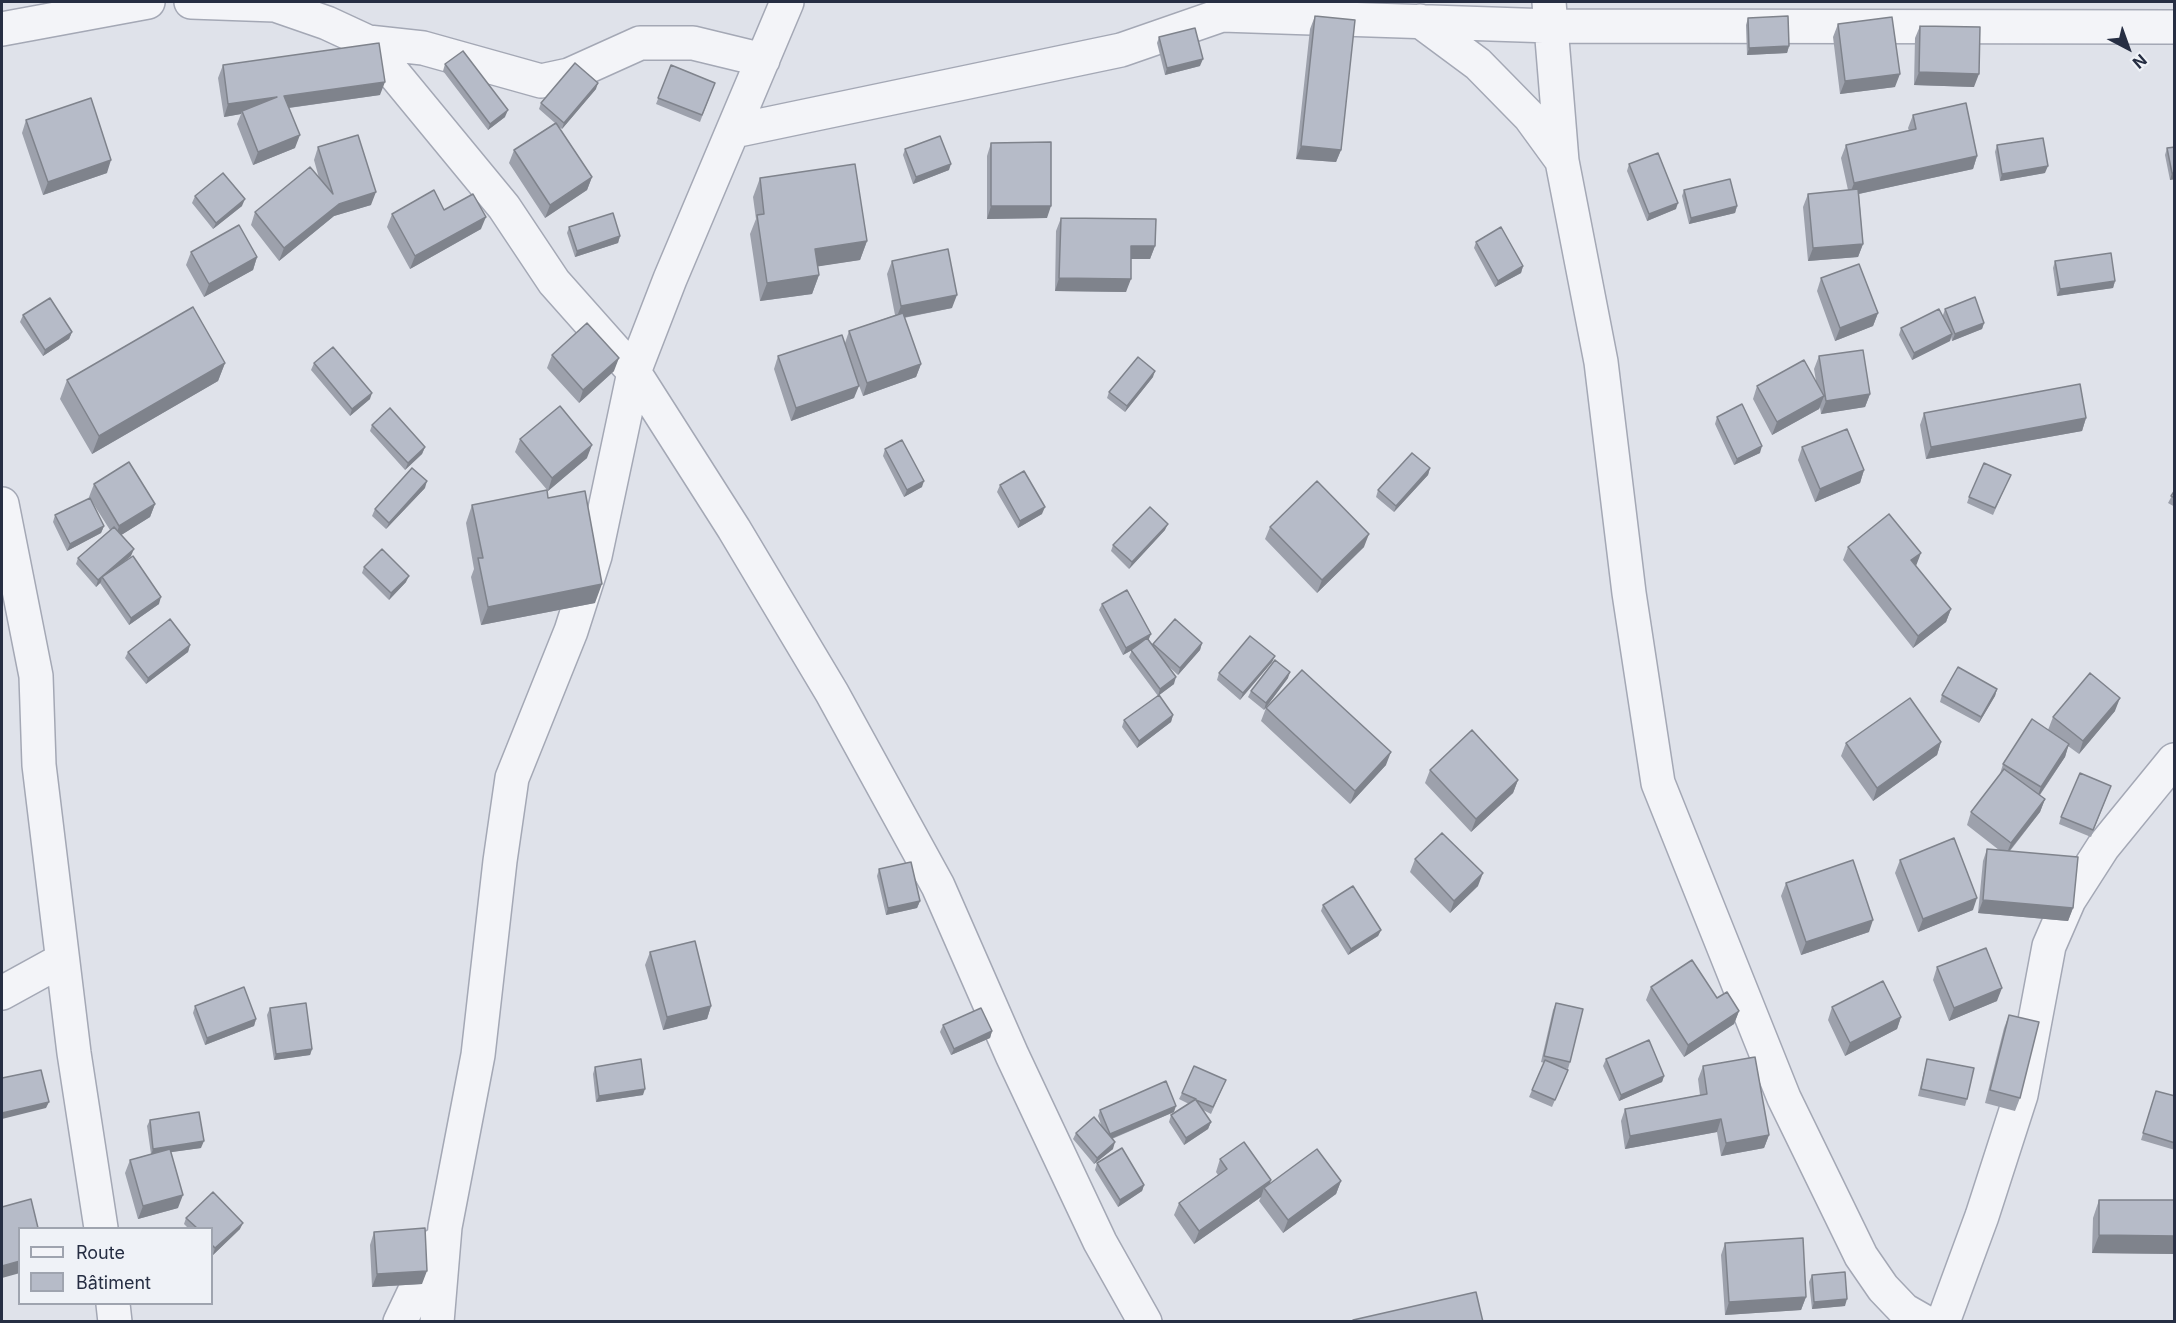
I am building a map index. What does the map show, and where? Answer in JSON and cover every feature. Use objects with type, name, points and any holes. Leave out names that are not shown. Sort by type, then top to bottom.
[{"type":"street","points":[[2,29],[148,2]]},
{"type":"street","points":[[191,2],[275,5],[327,23],[368,42],[423,48],[541,81],[570,75],[640,43],[693,43],[763,60]]},
{"type":"street","points":[[437,1322],[445,1227],[478,1055],[512,778],[571,631],[595,556],[634,372],[670,279],[787,2]]},
{"type":"street","points":[[2132,27],[2175,2]]},
{"type":"street","points":[[734,131],[1120,50],[1222,15],[1420,21],[1550,14],[2175,27]]},
{"type":"street","points":[[1550,14],[1562,161],[1601,362],[1629,593],[1658,783],[1784,1098],[1861,1256],[1883,1288],[1904,1310],[1925,1322]]},
{"type":"street","points":[[1420,21],[1478,64],[1530,117],[1562,161]]},
{"type":"street","points":[[368,42],[504,207],[554,282],[634,372],[734,529],[832,693],[938,886],[1012,1055],[1095,1231],[1145,1322]]},
{"type":"street","points":[[2,504],[8,566],[36,676],[39,765],[74,1053],[101,1227]]},
{"type":"street","points":[[1943,1322],[1982,1216],[2021,1095],[2049,946],[2069,900],[2103,847],[2175,760]]},
{"type":"street","points":[[2,993],[62,960]]},
{"type":"street","points":[[400,1322],[445,1227]]},
{"type":"street","points":[[113,1305],[116,1322]]},
{"type":"building","points":[[1315,16],[1355,20],[1341,150],[1301,146]]},
{"type":"building","points":[[1788,16],[1789,46],[1749,48],[1748,18]]},
{"type":"building","points":[[1892,17],[1900,74],[1845,81],[1838,24]]},
{"type":"building","points":[[1920,26],[1980,27],[1979,74],[1919,72]]},
{"type":"building","points":[[1195,28],[1203,59],[1167,68],[1159,37]]},
{"type":"building","points":[[379,43],[385,82],[284,96],[300,135],[258,152],[242,111],[277,97],[228,104],[223,65]]},
{"type":"building","points":[[463,51],[508,110],[490,124],[445,64]]},
{"type":"building","points":[[575,63],[598,83],[564,123],[541,103]]},
{"type":"building","points":[[671,65],[715,83],[702,115],[658,98]]},
{"type":"building","points":[[91,98],[111,160],[48,182],[26,120]]},
{"type":"building","points":[[1966,103],[1977,156],[1854,183],[1846,145],[1916,129],[1913,115]]},
{"type":"building","points":[[556,123],[592,177],[550,205],[514,150]]},
{"type":"building","points":[[358,135],[376,192],[339,204],[284,248],[255,212],[310,167],[333,194],[318,147]]},
{"type":"building","points":[[940,136],[951,164],[916,177],[905,149]]},
{"type":"building","points":[[2043,138],[2048,166],[2002,174],[1997,145]]},
{"type":"building","points":[[1051,142],[1051,206],[991,206],[991,143]]},
{"type":"building","points":[[2175,147],[2175,173],[2172,173],[2167,148]]},
{"type":"building","points":[[1658,153],[1678,203],[1649,214],[1629,164]]},
{"type":"building","points":[[855,164],[867,241],[815,249],[819,275],[767,283],[757,215],[764,214],[760,178]]},
{"type":"building","points":[[223,173],[245,199],[216,223],[195,196]]},
{"type":"building","points":[[1730,179],[1737,206],[1691,218],[1684,190]]},
{"type":"building","points":[[1858,189],[1863,244],[1813,248],[1808,194]]},
{"type":"building","points":[[434,190],[444,210],[473,194],[486,217],[415,256],[392,214]]},
{"type":"building","points":[[613,213],[620,236],[577,251],[569,227]]},
{"type":"building","points":[[1061,218],[1156,219],[1155,246],[1131,246],[1131,279],[1059,278]]},
{"type":"building","points":[[239,225],[257,257],[209,284],[191,252]]},
{"type":"building","points":[[1501,227],[1523,266],[1498,281],[1476,242]]},
{"type":"building","points":[[948,249],[957,295],[901,306],[892,261]]},
{"type":"building","points":[[2111,253],[2115,281],[2060,289],[2055,261]]},
{"type":"building","points":[[1859,264],[1878,313],[1840,328],[1821,278]]},
{"type":"building","points":[[1975,297],[1984,323],[1955,334],[1945,309]]},
{"type":"building","points":[[50,298],[72,332],[45,350],[23,315]]},
{"type":"building","points":[[193,307],[225,363],[99,436],[67,380]]},
{"type":"building","points":[[1939,309],[1952,334],[1914,353],[1901,328]]},
{"type":"building","points":[[903,313],[921,364],[867,383],[849,331]]},
{"type":"building","points":[[587,323],[619,358],[583,390],[552,355]]},
{"type":"building","points":[[842,335],[859,386],[796,408],[778,356]]},
{"type":"building","points":[[333,347],[372,393],[352,409],[314,363]]},
{"type":"building","points":[[1863,350],[1870,394],[1826,401],[1819,356]]},
{"type":"building","points":[[1138,357],[1155,371],[1127,406],[1109,392]]},
{"type":"building","points":[[1804,360],[1824,396],[1777,422],[1757,386]]},
{"type":"building","points":[[2080,384],[2086,418],[1931,447],[1924,413]]},
{"type":"building","points":[[1742,404],[1762,446],[1737,459],[1717,417]]},
{"type":"building","points":[[560,406],[592,445],[552,478],[520,439]]},
{"type":"building","points":[[390,408],[425,447],[408,463],[372,425]]},
{"type":"building","points":[[1847,429],[1864,470],[1820,489],[1802,447]]},
{"type":"building","points":[[902,440],[924,481],[907,490],[885,449]]},
{"type":"building","points":[[1412,453],[1430,468],[1396,506],[1378,490]]},
{"type":"building","points":[[129,462],[155,504],[119,526],[94,484]]},
{"type":"building","points":[[1984,463],[2011,475],[1995,508],[1969,497]]},
{"type":"building","points":[[412,468],[427,481],[389,523],[375,509]]},
{"type":"building","points":[[1024,471],[1045,507],[1020,521],[1000,485]]},
{"type":"building","points":[[1317,481],[1369,534],[1322,580],[1270,527]]},
{"type":"building","points":[[547,490],[548,498],[585,491],[602,584],[488,607],[478,558],[483,558],[472,505]]},
{"type":"building","points":[[90,498],[104,526],[70,544],[55,515]]},
{"type":"building","points":[[1150,507],[1168,524],[1132,562],[1113,545]]},
{"type":"building","points":[[1889,514],[1921,553],[1911,560],[1951,609],[1918,636],[1848,547]]},
{"type":"building","points":[[114,527],[134,549],[98,580],[78,558]]},
{"type":"building","points":[[382,549],[409,576],[391,593],[364,567]]},
{"type":"building","points":[[133,556],[161,597],[131,618],[102,577]]},
{"type":"building","points":[[1127,590],[1151,634],[1126,648],[1102,604]]},
{"type":"building","points":[[170,619],[190,645],[148,678],[128,652]]},
{"type":"building","points":[[1175,619],[1202,643],[1180,668],[1153,644]]},
{"type":"building","points":[[1250,636],[1275,656],[1243,693],[1219,673]]},
{"type":"building","points":[[1147,638],[1176,677],[1160,689],[1131,650]]},
{"type":"building","points":[[1275,660],[1290,672],[1266,703],[1251,691]]},
{"type":"building","points":[[1958,667],[1997,689],[1981,717],[1942,695]]},
{"type":"building","points":[[1302,670],[1391,752],[1355,791],[1266,708]]},
{"type":"building","points":[[2090,673],[2120,698],[2083,741],[2053,717]]},
{"type":"building","points":[[1159,695],[1173,715],[1139,741],[1124,720]]},
{"type":"building","points":[[1910,698],[1941,742],[1877,788],[1846,743]]},
{"type":"building","points":[[2032,719],[2069,744],[2041,787],[2003,764]]},
{"type":"building","points":[[1472,730],[1518,780],[1476,819],[1430,770]]},
{"type":"building","points":[[2004,769],[2045,799],[2011,843],[1971,812]]},
{"type":"building","points":[[2080,773],[2111,786],[2093,830],[2061,817]]},
{"type":"building","points":[[1442,833],[1483,873],[1454,901],[1415,859]]},
{"type":"building","points":[[1954,838],[1977,898],[1923,919],[1900,860]]},
{"type":"building","points":[[1987,849],[2078,857],[2073,908],[1983,900]]},
{"type":"building","points":[[1853,860],[1873,920],[1806,942],[1786,883]]},
{"type":"building","points":[[911,862],[920,901],[888,908],[879,869]]},
{"type":"building","points":[[1353,886],[1381,930],[1351,949],[1323,905]]},
{"type":"building","points":[[695,941],[711,1006],[667,1017],[650,952]]},
{"type":"building","points":[[1986,948],[2002,988],[1954,1008],[1937,967]]},
{"type":"building","points":[[1692,960],[1717,998],[1727,992],[1739,1011],[1688,1045],[1651,987]]},
{"type":"building","points":[[1883,981],[1901,1017],[1850,1043],[1832,1007]]},
{"type":"building","points":[[244,987],[256,1019],[207,1038],[195,1006]]},
{"type":"building","points":[[306,1003],[312,1049],[276,1054],[270,1008]]},
{"type":"building","points":[[1556,1003],[1583,1009],[1570,1062],[1544,1056]]},
{"type":"building","points":[[981,1008],[992,1031],[954,1049],[943,1025]]},
{"type":"building","points":[[2009,1015],[2039,1022],[2020,1098],[1990,1090]]},
{"type":"building","points":[[1649,1040],[1664,1076],[1621,1095],[1606,1059]]},
{"type":"building","points":[[1755,1057],[1769,1135],[1726,1143],[1721,1119],[1630,1136],[1625,1109],[1707,1094],[1703,1066]]},
{"type":"building","points":[[641,1059],[645,1089],[599,1096],[595,1067]]},
{"type":"building","points":[[1927,1059],[1974,1068],[1967,1099],[1921,1089]]},
{"type":"building","points":[[1545,1060],[1568,1070],[1555,1100],[1532,1090]]},
{"type":"building","points":[[1194,1066],[1226,1080],[1213,1107],[1196,1100],[1211,1122],[1186,1138],[1171,1115],[1196,1099],[1182,1093]]},
{"type":"building","points":[[41,1070],[49,1102],[2,1113],[2,1078]]},
{"type":"building","points":[[1166,1081],[1176,1106],[1110,1134],[1100,1110]]},
{"type":"building","points":[[2156,1091],[2175,1096],[2175,1143],[2143,1133]]},
{"type":"building","points":[[199,1112],[204,1141],[153,1149],[150,1120]]},
{"type":"building","points":[[1094,1117],[1115,1142],[1097,1158],[1076,1133]]},
{"type":"building","points":[[1244,1142],[1271,1180],[1199,1231],[1179,1203],[1227,1169],[1220,1159]]},
{"type":"building","points":[[1122,1148],[1144,1185],[1120,1200],[1097,1163]]},
{"type":"building","points":[[170,1149],[183,1195],[143,1206],[130,1160]]},
{"type":"building","points":[[1317,1149],[1341,1181],[1288,1220],[1264,1188]]},
{"type":"building","points":[[213,1192],[243,1223],[215,1248],[213,1246],[213,1227],[196,1227],[186,1218]]},
{"type":"building","points":[[31,1199],[38,1227],[18,1227],[18,1262],[2,1266],[2,1207]]},
{"type":"building","points":[[2099,1200],[2175,1200],[2175,1236],[2099,1235]]},
{"type":"building","points":[[425,1228],[427,1271],[377,1274],[374,1232]]},
{"type":"building","points":[[1803,1238],[1806,1297],[1729,1302],[1725,1243]]},
{"type":"building","points":[[1845,1272],[1847,1299],[1814,1302],[1812,1275]]},
{"type":"building","points":[[1476,1292],[1483,1322],[1353,1322],[1353,1320]]}]
